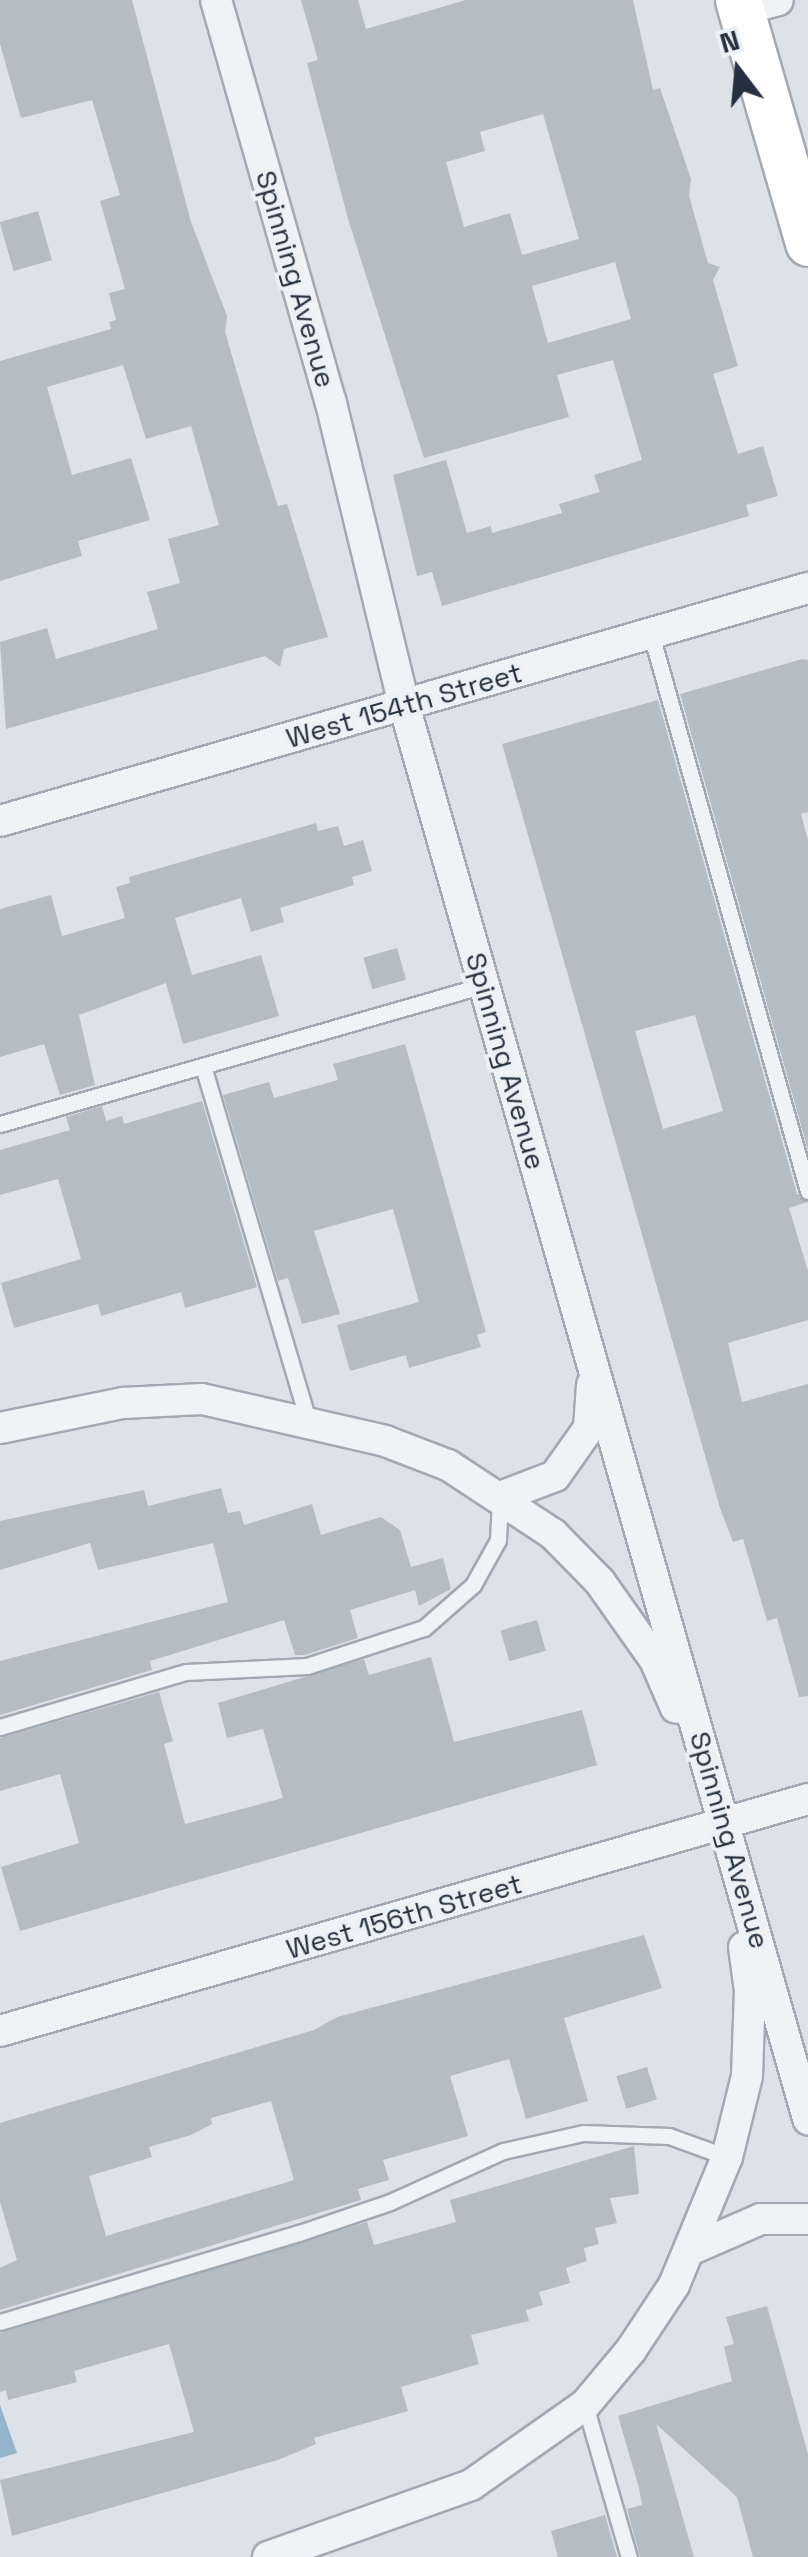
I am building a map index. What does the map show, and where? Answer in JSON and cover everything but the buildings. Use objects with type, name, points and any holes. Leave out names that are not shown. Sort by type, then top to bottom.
[{"type":"main road","points":[[752,3],[808,242]]},
{"type":"street","name":"Spinning Avenue","points":[[216,0],[331,403],[404,705],[808,2119]]},
{"type":"street","name":"West 154th Street","points":[[0,821],[808,588]]},
{"type":"street","points":[[500,1498],[555,1476],[589,1428],[593,1362]]},
{"type":"street","points":[[0,1428],[123,1403],[202,1399],[308,1421],[448,1466],[553,1534],[600,1582],[655,1660],[726,1823],[750,1991],[746,2076],[727,2157],[692,2249],[642,2334],[585,2406],[471,2485],[268,2557]]},
{"type":"street","name":"West 156th Street","points":[[0,2032],[808,1798]]},
{"type":"street","points":[[692,2249],[761,2219],[808,2219]]},
{"type":"lane","points":[[650,634],[808,1191]]},
{"type":"lane","points":[[0,1124],[484,985]]},
{"type":"lane","points":[[203,1066],[308,1421]]},
{"type":"lane","points":[[0,1727],[186,1672],[307,1666],[424,1628],[474,1585],[498,1540],[500,1498]]},
{"type":"lane","points":[[0,2322],[300,2233],[390,2202],[503,2151],[583,2132],[669,2136],[727,2157]]},
{"type":"lane","points":[[585,2406],[629,2557]]},
{"type":"water","points":[[0,2405],[17,2453],[0,2458]]}]
